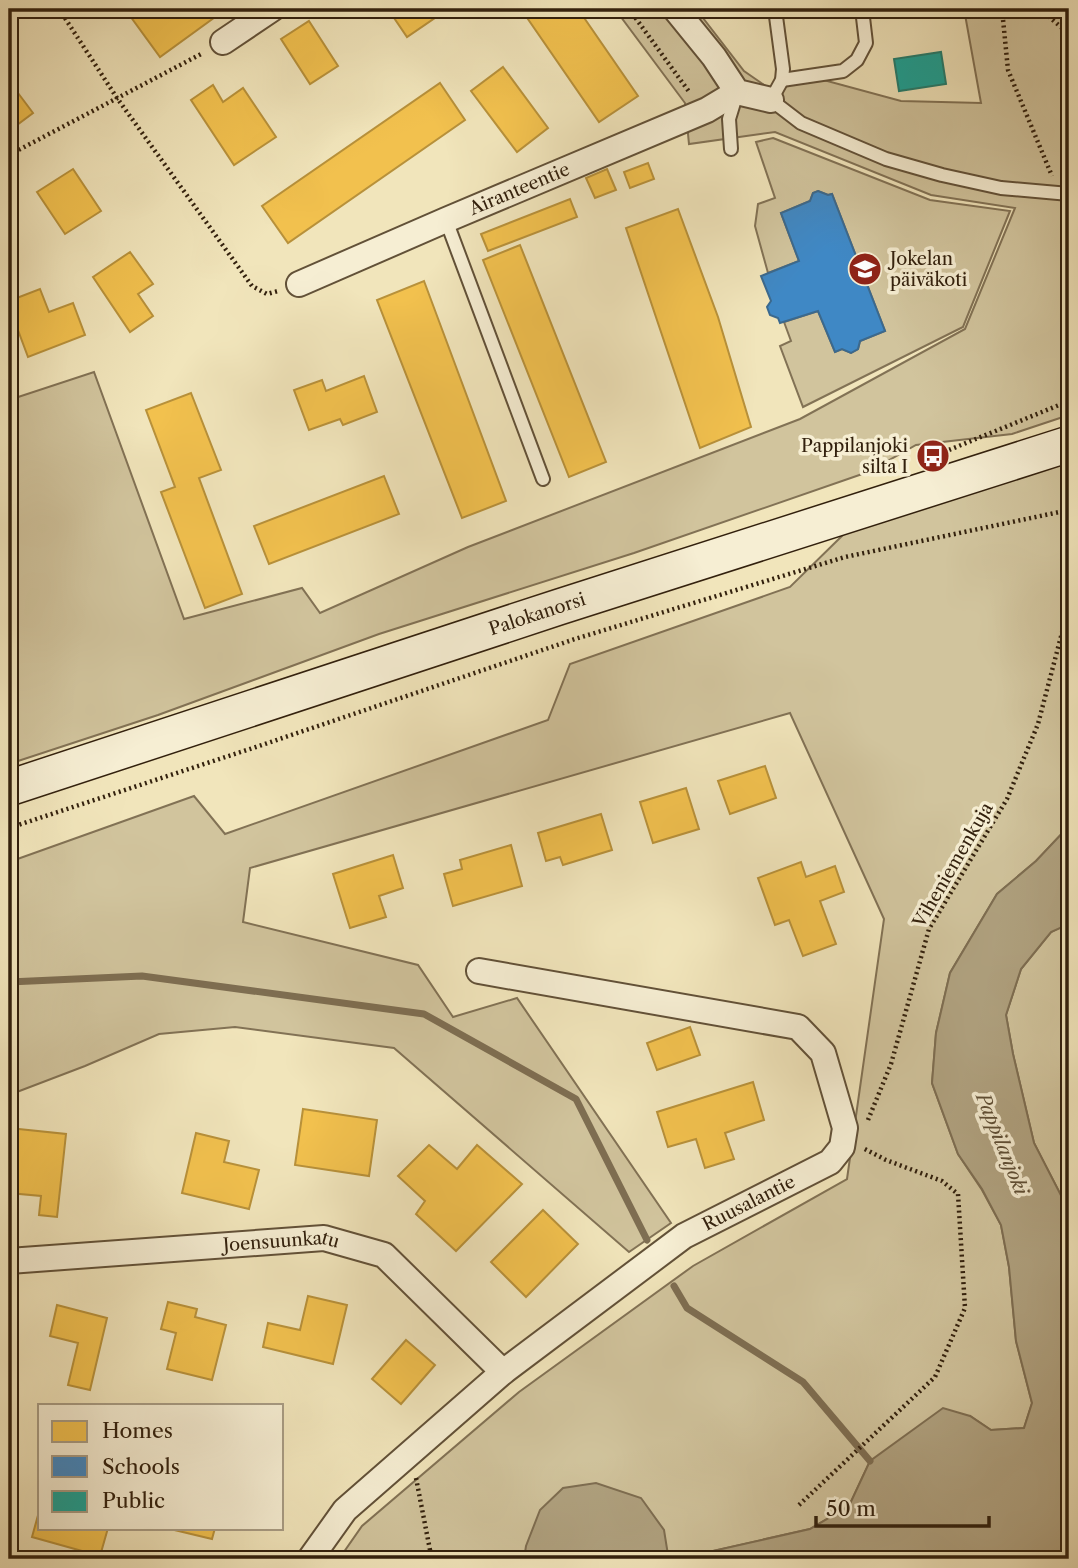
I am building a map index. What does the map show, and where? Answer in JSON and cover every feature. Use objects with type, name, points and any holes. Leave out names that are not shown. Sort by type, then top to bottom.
[{"type":"main road","name":"Palokanorsi","points":[[9,788],[545,611],[1069,444]]},
{"type":"street","points":[[223,42],[272,9]]},
{"type":"street","points":[[675,9],[720,65],[737,92],[777,90]]},
{"type":"street","name":"Airanteentie","points":[[299,284],[446,219],[707,110],[737,92]]},
{"type":"street","name":"Ruusalantie","points":[[310,1559],[345,1510],[503,1373],[684,1236],[830,1162],[842,1147],[845,1129],[823,1053],[798,1027],[479,971]]},
{"type":"street","name":"Joensuunkatu","points":[[9,1261],[324,1238],[384,1255],[503,1373]]},
{"type":"lane","points":[[775,9],[783,69],[777,90]]},
{"type":"lane","points":[[777,90],[843,71],[857,60],[866,44],[862,9]]},
{"type":"lane","points":[[777,90],[801,123],[887,159],[1001,188],[1064,193]]},
{"type":"lane","points":[[731,149],[729,119],[737,92]]},
{"type":"lane","points":[[446,219],[543,479]]},
{"type":"path","points":[[59,9],[117,98],[252,286],[267,294],[299,284]]},
{"type":"path","points":[[629,9],[692,96],[707,110]]},
{"type":"path","points":[[1002,9],[1007,70],[1064,193]]},
{"type":"path","points":[[1040,9],[1069,34]]},
{"type":"path","points":[[9,155],[223,42]]},
{"type":"path","points":[[933,456],[1069,401]]},
{"type":"path","points":[[9,828],[575,639],[832,561],[1069,510]]},
{"type":"path","name":"Viheniemenkuja","points":[[867,1121],[891,1063],[929,929],[1007,799],[1038,724],[1069,606]]},
{"type":"path","points":[[799,1505],[935,1377],[965,1308],[958,1194],[942,1181],[886,1160],[856,1144]]},
{"type":"path","points":[[414,1469],[430,1550],[429,1559]]},
{"type":"shaded area","points":[[615,9],[696,9],[744,71],[780,96],[786,84],[820,79],[901,101],[981,103],[964,9],[1069,9],[1069,415],[1012,434],[916,445],[868,472],[634,553],[379,634],[158,715],[9,764],[9,400],[94,372],[184,619],[302,588],[320,613],[468,547],[800,419],[965,329],[1015,208],[931,195],[775,132],[689,144],[685,103]]},
{"type":"shaded area","points":[[773,138],[930,200],[1010,211],[963,327],[803,407],[780,346],[791,341],[784,322],[818,311],[835,352],[842,349],[851,353],[858,349],[860,341],[885,331],[832,194],[818,191],[813,193],[810,201],[781,213],[799,261],[768,273],[755,226],[758,204],[775,198],[756,142]]},
{"type":"shaded area","points":[[1069,462],[1069,826],[1036,861],[997,894],[950,973],[936,1033],[932,1083],[958,1154],[1001,1225],[1009,1267],[1016,1341],[1032,1403],[1024,1428],[991,1430],[970,1416],[870,1461],[849,1506],[810,1529],[682,1558],[668,1555],[581,1559],[339,1559],[362,1526],[519,1392],[693,1266],[847,1179],[884,919],[790,713],[250,868],[243,922],[418,965],[453,1017],[517,998],[671,1223],[629,1252],[394,1048],[235,1027],[159,1034],[9,1095],[9,862],[194,796],[225,834],[548,720],[570,664],[790,587],[844,534]]},
{"type":"shaded area","points":[[1068,923],[1069,1211],[1034,1143],[1006,1015],[1021,969],[1051,932]]},
{"type":"water","name":"Pappilanjoki","points":[[1069,826],[1069,924],[1051,932],[1021,969],[1006,1015],[1034,1143],[1069,1211],[1069,1559],[524,1559],[526,1546],[540,1510],[563,1488],[596,1483],[641,1498],[664,1530],[668,1555],[682,1558],[810,1529],[849,1506],[870,1461],[943,1408],[970,1416],[991,1430],[1024,1428],[1032,1403],[1016,1341],[1009,1267],[1001,1225],[982,1189],[958,1154],[932,1083],[936,1033],[950,973],[997,894],[1036,861]]},
{"type":"building: Homes","points":[[125,9],[220,9],[222,12],[160,57]]},
{"type":"building: Homes","points":[[388,9],[443,9],[445,11],[407,37]]},
{"type":"building: Homes","points":[[521,9],[578,9],[638,96],[599,122]]},
{"type":"building: Homes","points":[[309,21],[338,66],[310,84],[281,39]]},
{"type":"building: Homes","points":[[503,67],[548,128],[517,152],[471,91]]},
{"type":"building: Homes","points":[[9,81],[33,113],[9,131]]},
{"type":"building: Homes","points":[[440,83],[465,120],[288,243],[262,206]]},
{"type":"building: Homes","points":[[213,85],[223,102],[243,88],[276,137],[234,165],[191,100]]},
{"type":"building: Homes","points":[[648,163],[654,179],[630,188],[624,172]]},
{"type":"building: Homes","points":[[73,169],[101,211],[65,234],[37,192]]},
{"type":"building: Homes","points":[[607,169],[616,190],[595,198],[586,178]]},
{"type":"building: Homes","points":[[570,199],[577,217],[488,251],[481,234]]},
{"type":"building: Homes","points":[[678,209],[718,317],[751,427],[700,448],[626,228]]},
{"type":"building: Homes","points":[[520,245],[606,462],[569,477],[483,260]]},
{"type":"building: Homes","points":[[130,252],[153,284],[138,294],[153,316],[130,332],[93,277]]},
{"type":"building: Homes","points":[[424,281],[506,501],[462,518],[377,300]]},
{"type":"building: Homes","points":[[40,289],[49,312],[73,303],[85,335],[28,357],[9,301]]},
{"type":"building: Homes","points":[[364,376],[377,412],[343,425],[340,419],[309,430],[294,390],[322,380],[326,391]]},
{"type":"building: Homes","points":[[191,393],[221,470],[199,478],[242,594],[205,608],[161,492],[175,487],[146,410]]},
{"type":"building: Homes","points":[[384,476],[399,514],[269,564],[254,526]]},
{"type":"building: Homes","points":[[765,766],[776,798],[730,814],[718,781]]},
{"type":"building: Homes","points":[[686,788],[699,829],[653,843],[640,802]]},
{"type":"building: Homes","points":[[601,814],[612,850],[563,865],[560,857],[546,861],[538,833]]},
{"type":"building: Homes","points":[[511,845],[522,886],[453,906],[444,874],[462,869],[460,860]]},
{"type":"building: Homes","points":[[393,855],[403,888],[379,896],[386,917],[350,928],[333,874]]},
{"type":"building: Homes","points":[[801,862],[806,877],[835,866],[844,892],[820,901],[836,944],[803,956],[789,920],[775,925],[758,878]]},
{"type":"building: Homes","points":[[690,1027],[700,1055],[657,1070],[647,1043]]},
{"type":"building: Homes","points":[[753,1082],[764,1120],[725,1133],[734,1159],[705,1168],[696,1139],[668,1147],[657,1112]]},
{"type":"building: Homes","points":[[303,1109],[377,1120],[369,1176],[295,1165]]},
{"type":"building: Homes","points":[[9,1128],[66,1134],[57,1217],[39,1215],[41,1196],[9,1193]]},
{"type":"building: Homes","points":[[196,1133],[229,1141],[224,1162],[259,1170],[249,1209],[182,1193]]},
{"type":"building: Homes","points":[[429,1145],[457,1169],[477,1145],[522,1184],[456,1251],[416,1214],[425,1201],[398,1176]]},
{"type":"building: Homes","points":[[543,1210],[578,1244],[526,1297],[491,1262]]},
{"type":"building: Homes","points":[[308,1296],[347,1305],[333,1364],[263,1347],[268,1323],[300,1330]]},
{"type":"building: Homes","points":[[168,1302],[197,1309],[195,1317],[226,1325],[212,1380],[167,1369],[176,1333],[161,1329]]},
{"type":"building: Homes","points":[[57,1305],[107,1318],[90,1390],[68,1385],[78,1343],[50,1336]]},
{"type":"building: Homes","points":[[406,1340],[435,1365],[401,1404],[372,1379]]},
{"type":"building: Homes","points":[[38,1515],[38,1530],[107,1530],[100,1556],[32,1537]]},
{"type":"building: Homes","points":[[174,1530],[214,1530],[212,1539]]},
{"type":"building: Schools","points":[[818,191],[832,194],[885,331],[860,341],[858,349],[851,353],[842,349],[835,352],[818,311],[780,323],[778,318],[770,315],[767,307],[771,301],[761,276],[799,261],[781,213],[810,201],[813,193]]},
{"type":"building: Public","points":[[941,52],[946,84],[899,91],[894,59]]},
{"type":"waterway","points":[[9,982],[142,976],[424,1014],[576,1099],[647,1240]]},
{"type":"waterway","points":[[674,1286],[687,1308],[803,1382],[870,1461]]},
{"type":"place","name":"Jokelan päiväkoti","points":[[865,269]]},
{"type":"place","name":"Pappilanjoki silta I","points":[[933,456]]}]
